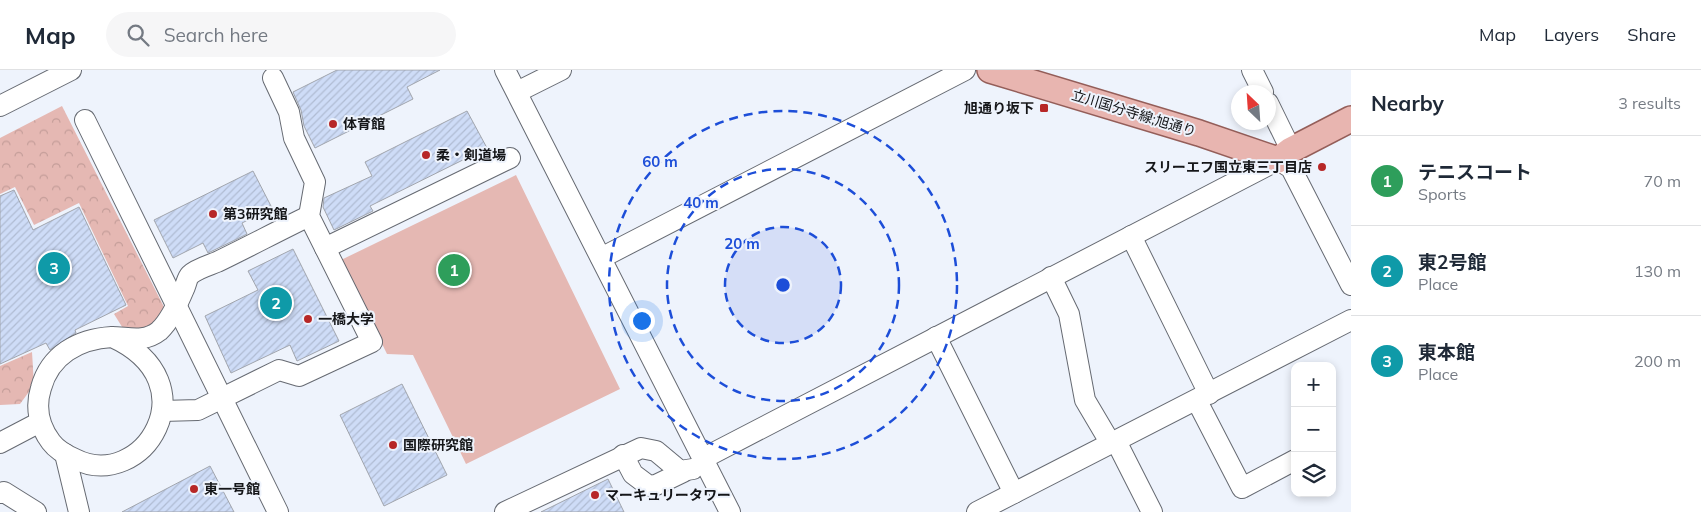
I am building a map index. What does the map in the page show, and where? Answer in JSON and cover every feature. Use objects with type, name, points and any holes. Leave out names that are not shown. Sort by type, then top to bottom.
[{"type":"main road","name":"立川国分寺線;旭通り","points":[[990,70],[1199,133],[1284,155]]},
{"type":"main road","points":[[1284,155],[1351,119]]},
{"type":"street","points":[[0,106],[71,70]]},
{"type":"street","points":[[505,70],[601,258],[693,466],[730,512]]},
{"type":"street","points":[[516,92],[561,70]]},
{"type":"street","points":[[601,258],[965,70]]},
{"type":"street","points":[[1252,70],[1260,85]]},
{"type":"street","points":[[198,410],[280,370],[299,376],[372,342],[309,216],[315,182],[294,138],[288,112],[273,78]]},
{"type":"street","points":[[85,120],[278,512]]},
{"type":"street","points":[[1276,130],[1284,155],[1351,285]]},
{"type":"street","points":[[623,456],[633,474],[649,486],[656,485],[1284,155]]},
{"type":"street","points":[[325,248],[510,158]]},
{"type":"street","points":[[112,337],[139,353],[150,364],[161,386],[162,411],[160,422],[149,440],[134,455],[124,460],[99,465],[79,461],[65,454],[51,442],[40,422],[37,401],[45,375],[56,359],[69,348],[83,342],[112,337],[140,340],[159,331],[176,308],[190,275],[309,216]]},
{"type":"street","points":[[1131,236],[1242,488],[1291,462]]},
{"type":"street","points":[[1051,278],[1069,314],[1085,400],[1113,443],[1152,512]]},
{"type":"street","points":[[977,512],[1351,320]]},
{"type":"street","points":[[936,337],[1014,494]]},
{"type":"street","points":[[162,411],[198,410],[232,420]]},
{"type":"street","points":[[0,443],[40,422]]},
{"type":"street","points":[[505,512],[641,448],[656,450],[665,456],[675,469],[693,466]]},
{"type":"street","points":[[65,454],[79,512]]},
{"type":"street","points":[[0,493],[4,492],[36,512]]},
{"type":"green space","points":[[62,106],[164,307],[154,326],[144,332],[124,330],[114,314],[128,306],[79,203],[34,225],[15,187],[0,194],[0,138]]},
{"type":"green space","points":[[516,175],[620,389],[466,464],[413,355],[387,354],[341,260]]},
{"type":"green space","points":[[32,352],[34,385],[20,404],[0,405],[0,366]]},
{"type":"building","name":"体育館","points":[[337,70],[440,70],[407,87],[413,99],[315,148],[304,126],[301,110],[293,92]]},
{"type":"building","name":"柔・剣道場","points":[[467,111],[487,148],[370,206],[373,211],[334,230],[323,207],[324,198],[372,176],[365,162]]},
{"type":"building","name":"第3研究館","points":[[253,171],[272,208],[242,223],[247,234],[208,253],[203,243],[173,258],[154,220]]},
{"type":"building","points":[[14,190],[33,230],[79,207],[126,305],[75,330],[76,333],[50,350],[46,343],[0,364],[0,196]]},
{"type":"building","points":[[293,249],[339,341],[297,361],[290,345],[231,373],[205,316],[258,290],[248,271]]},
{"type":"building","name":"国際研究館","points":[[402,384],[447,475],[384,506],[340,415]]},
{"type":"building","name":"東一号館","points":[[210,466],[234,512],[122,512]]},
{"type":"building","name":"マーキュリータワー","points":[[608,479],[624,512],[541,512]]},
{"type":"place","name":"旭通り坂下","points":[[1044,108]]},
{"type":"place","name":"体育館","points":[[333,124]]},
{"type":"place","name":"柔・剣道場","points":[[426,155]]},
{"type":"place","name":"スリーエフ国立東三丁目店","points":[[1322,167]]},
{"type":"place","name":"第3研究館","points":[[213,214]]},
{"type":"place","name":"東本館","points":[[54,268]]},
{"type":"place","name":"テニスコート","points":[[454,270]]},
{"type":"place","name":"東2号館","points":[[276,303]]},
{"type":"place","name":"一橋大学","points":[[308,319]]},
{"type":"place","name":"国際研究館","points":[[393,445]]},
{"type":"place","name":"東一号館","points":[[194,489]]},
{"type":"place","name":"マーキュリータワー","points":[[595,495]]}]
